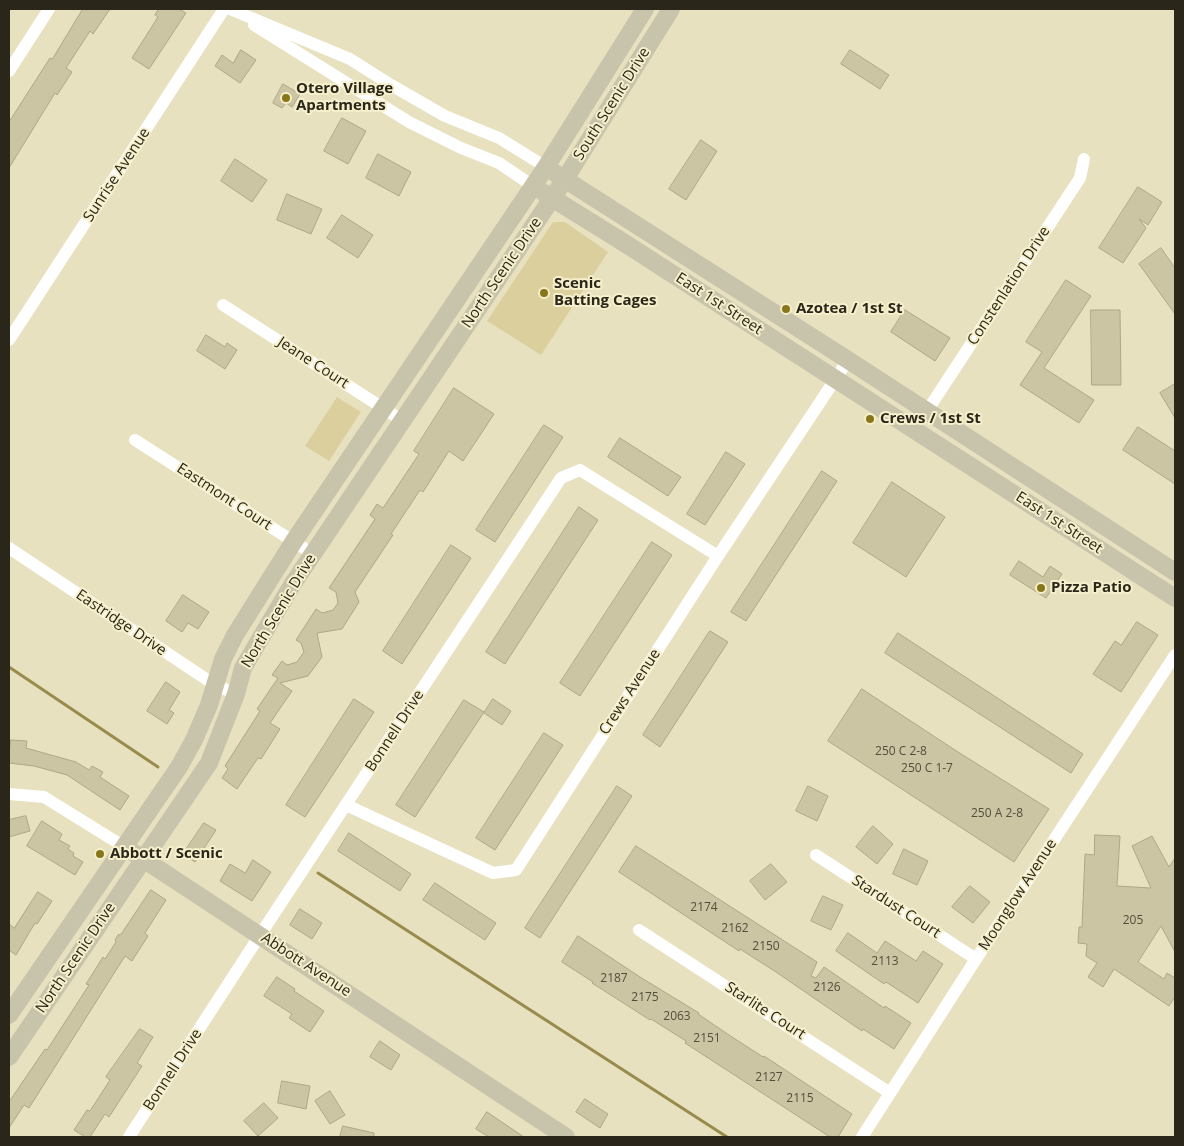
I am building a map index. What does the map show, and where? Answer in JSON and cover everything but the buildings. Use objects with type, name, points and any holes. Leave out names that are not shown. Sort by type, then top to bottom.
[{"type":"main road","name":"South Scenic Drive","points":[[546,168],[645,9]]},
{"type":"main road","name":"South Scenic Drive","points":[[552,198],[671,9]]},
{"type":"main road","name":"East 1st Street","points":[[546,168],[848,360],[1175,572]]},
{"type":"main road","name":"North Scenic Drive","points":[[9,1015],[179,767],[194,740],[209,705],[223,660],[235,635],[294,541],[546,168]]},
{"type":"main road","name":"East 1st Street","points":[[533,186],[1175,598]]},
{"type":"main road","name":"North Scenic Drive","points":[[9,1057],[209,763],[236,694],[243,668],[292,585],[552,198]]},
{"type":"main road","name":"Abbott Avenue","points":[[124,846],[566,1137]]},
{"type":"street","points":[[9,71],[49,9]]},
{"type":"street","name":"Sunrise Avenue","points":[[9,340],[224,9]]},
{"type":"street","name":"East 1st Street","points":[[230,9],[350,59],[445,116],[499,138],[546,168]]},
{"type":"street","name":"East 1st Street","points":[[230,9],[409,122],[462,148],[499,163],[533,186]]},
{"type":"street","name":"Constenlation Drive","points":[[927,411],[1080,178],[1084,159]]},
{"type":"street","name":"Jeane Court","points":[[223,305],[403,421]]},
{"type":"street","name":"Crews Avenue","points":[[346,805],[493,873],[516,870],[718,556],[848,360]]},
{"type":"street","name":"Eastmont Court","points":[[135,440],[313,554]]},
{"type":"street","name":"Bonnell Drive","points":[[129,1137],[561,478],[580,470],[718,556]]},
{"type":"street","name":"Eastridge Drive","points":[[9,548],[215,685],[236,694]]},
{"type":"street","name":"Moonglow Avenue","points":[[862,1137],[1175,655]]},
{"type":"street","name":"Abbott Avenue","points":[[9,794],[44,797],[124,846]]},
{"type":"street","name":"Stardust Court","points":[[816,855],[976,959]]},
{"type":"street","name":"Starlite Court","points":[[639,930],[890,1093]]},
{"type":"shaded area","name":"Scenic Batting Cages","points":[[553,222],[565,222],[608,252],[541,355],[487,321]]},
{"type":"shaded area","points":[[337,397],[361,412],[329,461],[305,446]]},
{"type":"waterway","points":[[9,667],[158,767]]},
{"type":"waterway","points":[[318,873],[727,1137]]},
{"type":"place","name":"Otero Village Apartments","points":[[286,98]]},
{"type":"place","name":"Scenic Batting Cages","points":[[544,293]]},
{"type":"place","name":"Azotea / 1st St","points":[[786,309]]},
{"type":"place","name":"Crews / 1st St","points":[[870,419]]},
{"type":"place","name":"Pizza Patio","points":[[1041,588]]},
{"type":"place","name":"Abbott / Scenic","points":[[100,854]]}]
